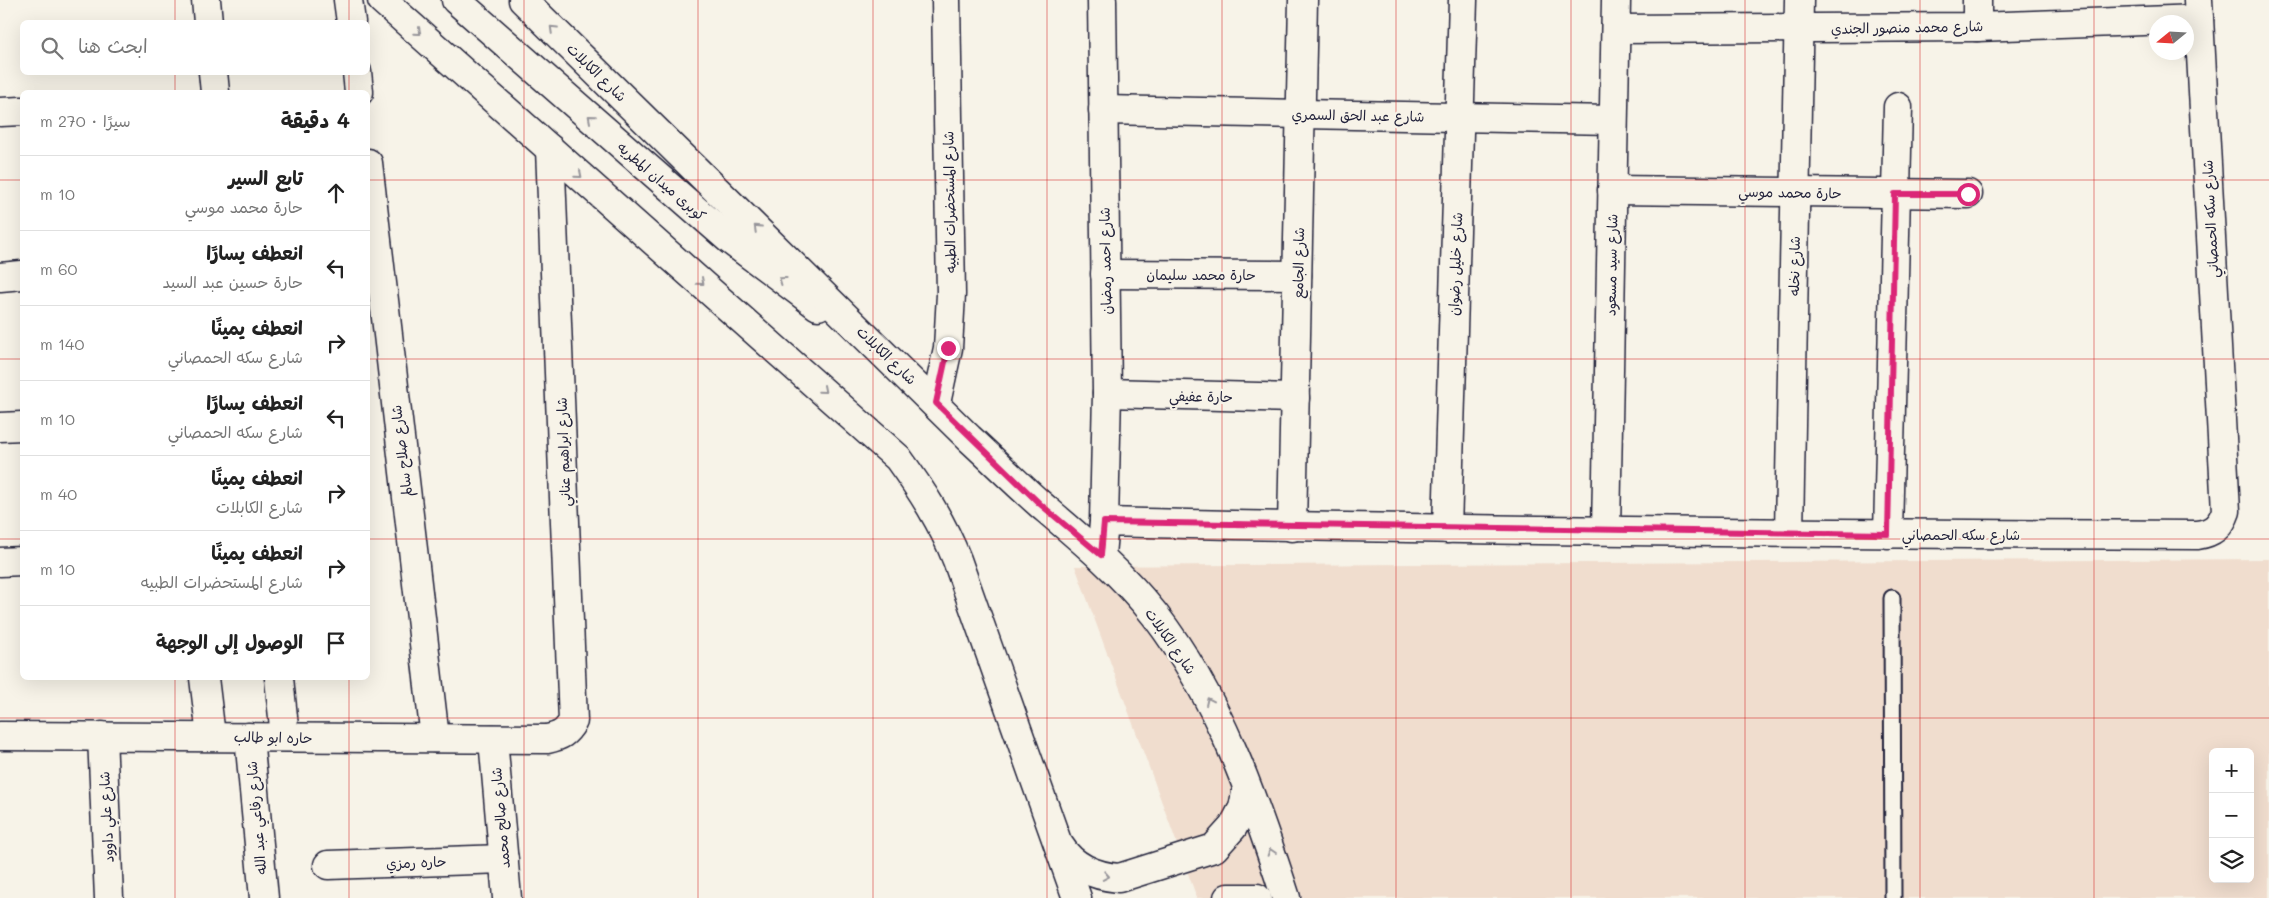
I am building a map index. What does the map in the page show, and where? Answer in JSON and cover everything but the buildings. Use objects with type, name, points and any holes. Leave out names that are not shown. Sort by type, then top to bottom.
[{"type":"street","points":[[206,0],[208,20]]},
{"type":"street","points":[[348,0],[351,20]]},
{"type":"street","points":[[382,0],[898,458],[926,497],[944,528],[1077,898]]},
{"type":"street","name":"كوبرى ميدان المطريه","points":[[456,0],[730,240],[781,280],[880,347]]},
{"type":"street","name":"شارع الكابلات","points":[[523,0],[1018,484],[1101,555],[1154,615],[1200,681],[1234,754],[1263,828],[1286,898]]},
{"type":"street","name":"شارع المستحضرات الطبيه","points":[[936,403],[948,348],[951,294],[946,0]]},
{"type":"street","name":"شارع احمد رمضان","points":[[1102,0],[1107,394],[1104,522]]},
{"type":"street","name":"شارع الجامع","points":[[1292,527],[1303,0]]},
{"type":"street","name":"شارع خليل رضوان","points":[[1446,529],[1463,0]]},
{"type":"street","name":"شارع سيد مسعود","points":[[1606,530],[1616,0]]},
{"type":"street","name":"شارع نخله","points":[[1789,532],[1799,0]]},
{"type":"street","points":[[1977,0],[1978,27]]},
{"type":"street","name":"شارع محمد منصور الجندي","points":[[1616,29],[1978,27],[2199,10]]},
{"type":"street","name":"شارع سكه الحمصاني","points":[[1104,522],[1292,527],[1888,534],[2197,535],[2212,531],[2224,518],[2226,511],[2199,10]]},
{"type":"street","points":[[213,75],[215,90]]},
{"type":"street","points":[[357,75],[359,90]]},
{"type":"street","points":[[1888,534],[1898,107]]},
{"type":"street","name":"شارع عبد الحق السمري","points":[[1103,110],[1614,120]]},
{"type":"street","points":[[0,112],[20,111]]},
{"type":"street","name":"شارع ابراهيم عناني","points":[[547,739],[560,737],[574,721],[550,149]]},
{"type":"street","name":"شارع صلاح سالم","points":[[370,180],[435,738]]},
{"type":"street","name":"حارة محمد موسي","points":[[1612,190],[1968,194]]},
{"type":"street","name":"حارة محمد سليمان","points":[[1105,274],[1297,275]]},
{"type":"street","points":[[0,277],[20,275]]},
{"type":"street","name":"حارة عفيفي","points":[[1107,394],[1295,398]]},
{"type":"street","points":[[0,427],[20,426]]},
{"type":"street","points":[[1101,555],[1104,522]]},
{"type":"street","points":[[0,562],[20,560]]},
{"type":"street","points":[[204,680],[211,736]]},
{"type":"street","points":[[278,680],[285,737]]},
{"type":"street","name":"حاره ابو طالب","points":[[0,736],[547,739]]},
{"type":"street","name":"شارع علي داوود","points":[[102,736],[110,898]]},
{"type":"street","name":"شارع رفاعي عبد الله","points":[[249,737],[264,898]]},
{"type":"street","name":"شارع صالح محمد","points":[[493,739],[507,898]]},
{"type":"street","points":[[1055,838],[1064,853],[1077,864],[1098,875],[1119,878],[1214,848],[1233,826],[1243,808],[1247,788]]},
{"type":"street","name":"حاره رمزي","points":[[328,866],[504,859]]},
{"type":"street","points":[[1228,898],[1258,898]]},
{"type":"lane","points":[[1892,598],[1894,898]]},
{"type":"shaded area","points":[[2269,559],[2269,898],[1197,898],[1075,566]]},
{"type":"route","points":[[948,348],[936,403],[1004,471],[1101,555],[1104,522],[1292,527],[1888,534],[1895,194],[1968,194]]}]
